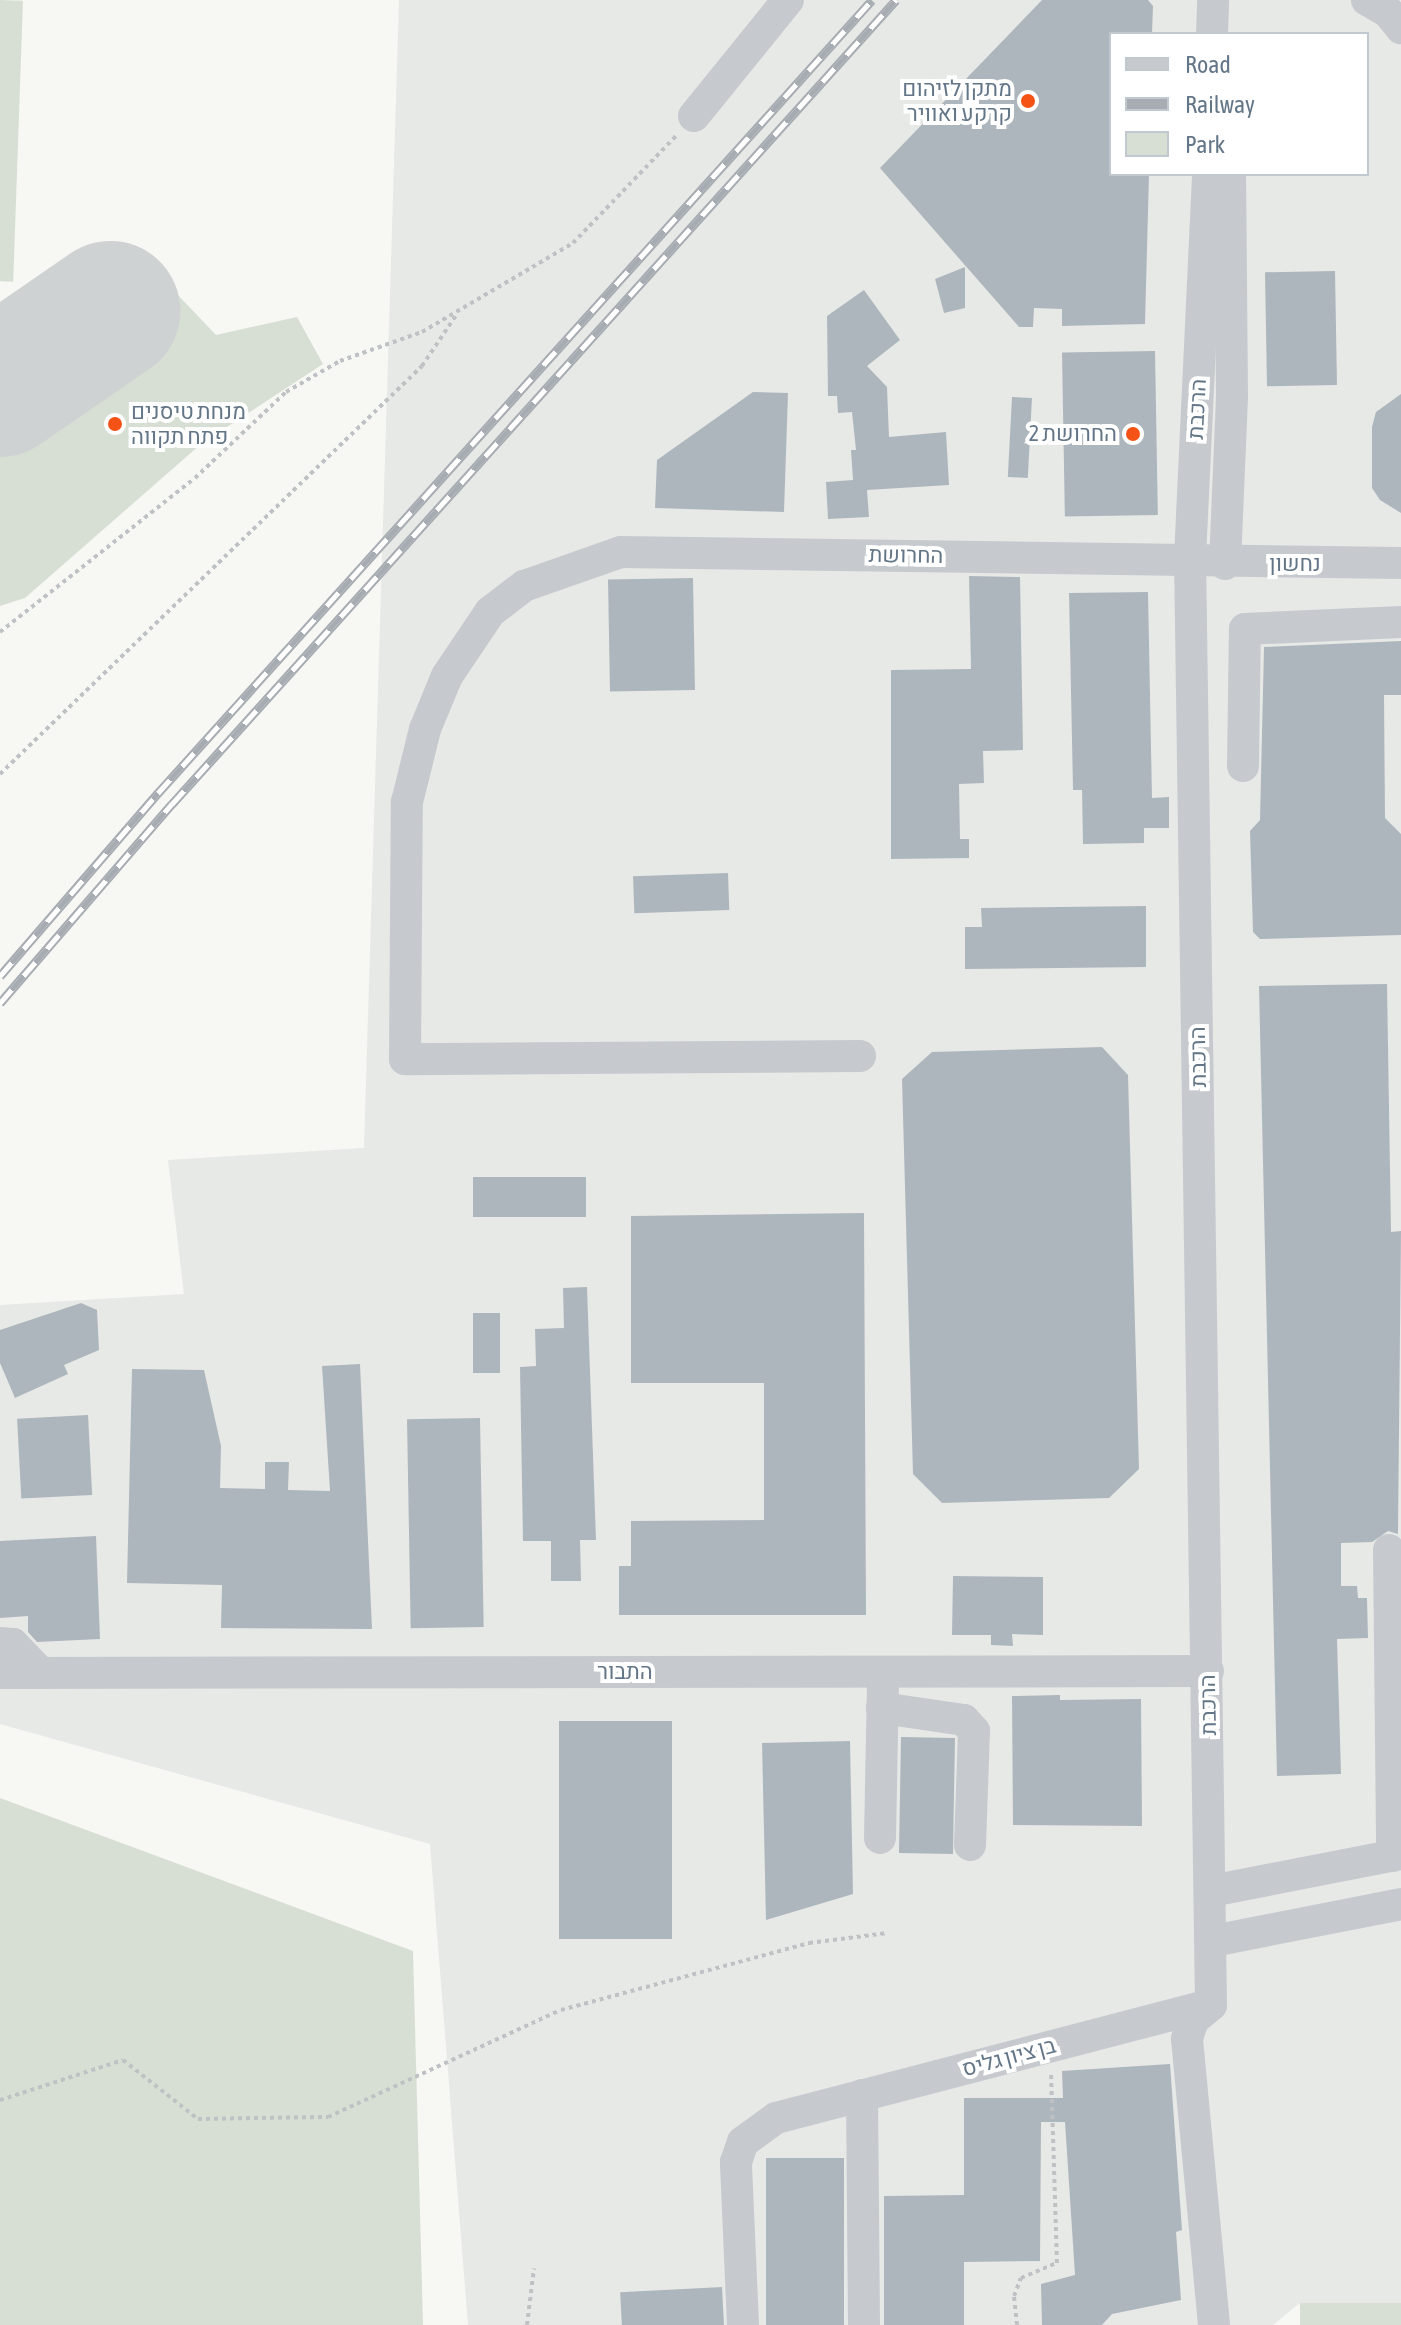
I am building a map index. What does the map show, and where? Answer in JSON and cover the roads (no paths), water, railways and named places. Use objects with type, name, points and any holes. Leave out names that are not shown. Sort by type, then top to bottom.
[{"type":"street","points":[[694,116],[788,0]]},
{"type":"street","points":[[1212,32],[1213,0]]},
{"type":"street","points":[[1228,0],[1229,32]]},
{"type":"street","points":[[1367,0],[1388,12],[1401,28]]},
{"type":"street","points":[[1225,564],[1230,176]]},
{"type":"street","name":"הרכבת","points":[[1208,190],[1190,558],[1213,1941]]},
{"type":"street","points":[[1228,509],[1268,553],[1291,564]]},
{"type":"street","name":"החרושת","points":[[860,1056],[405,1059],[407,802],[425,729],[447,676],[490,612],[524,586],[621,552],[1190,558]]},
{"type":"street","name":"נחשון","points":[[1190,558],[1225,564],[1401,563]]},
{"type":"street","points":[[1243,766],[1245,629],[1401,622]]},
{"type":"street","points":[[1211,1891],[1397,1855],[1389,1550]]},
{"type":"street","points":[[0,1643],[13,1644],[41,1673]]},
{"type":"street","name":"התבור","points":[[0,1673],[1208,1671]]},
{"type":"street","points":[[880,1838],[883,1672]]},
{"type":"street","points":[[882,1708],[964,1720],[974,1731],[970,1845]]},
{"type":"street","points":[[1214,2325],[1187,2039],[1193,2020],[1211,2005],[1213,1941],[1401,1904]]},
{"type":"street","name":"בן ציון גליס","points":[[743,2325],[736,2162],[743,2142],[776,2118],[1211,2005]]},
{"type":"street","points":[[862,2095],[864,2325]]},
{"type":"railway","points":[[0,976],[158,793],[872,0]]},
{"type":"railway","points":[[0,1003],[172,804],[896,0]]},
{"type":"place","name":"מתקן לזיהום קרקע ואוויר","points":[[1028,101]]},
{"type":"place","name":"מנחת טיסנים פתח תקווה","points":[[115,424]]},
{"type":"place","name":"החרושת 2","points":[[1133,434]]}]
